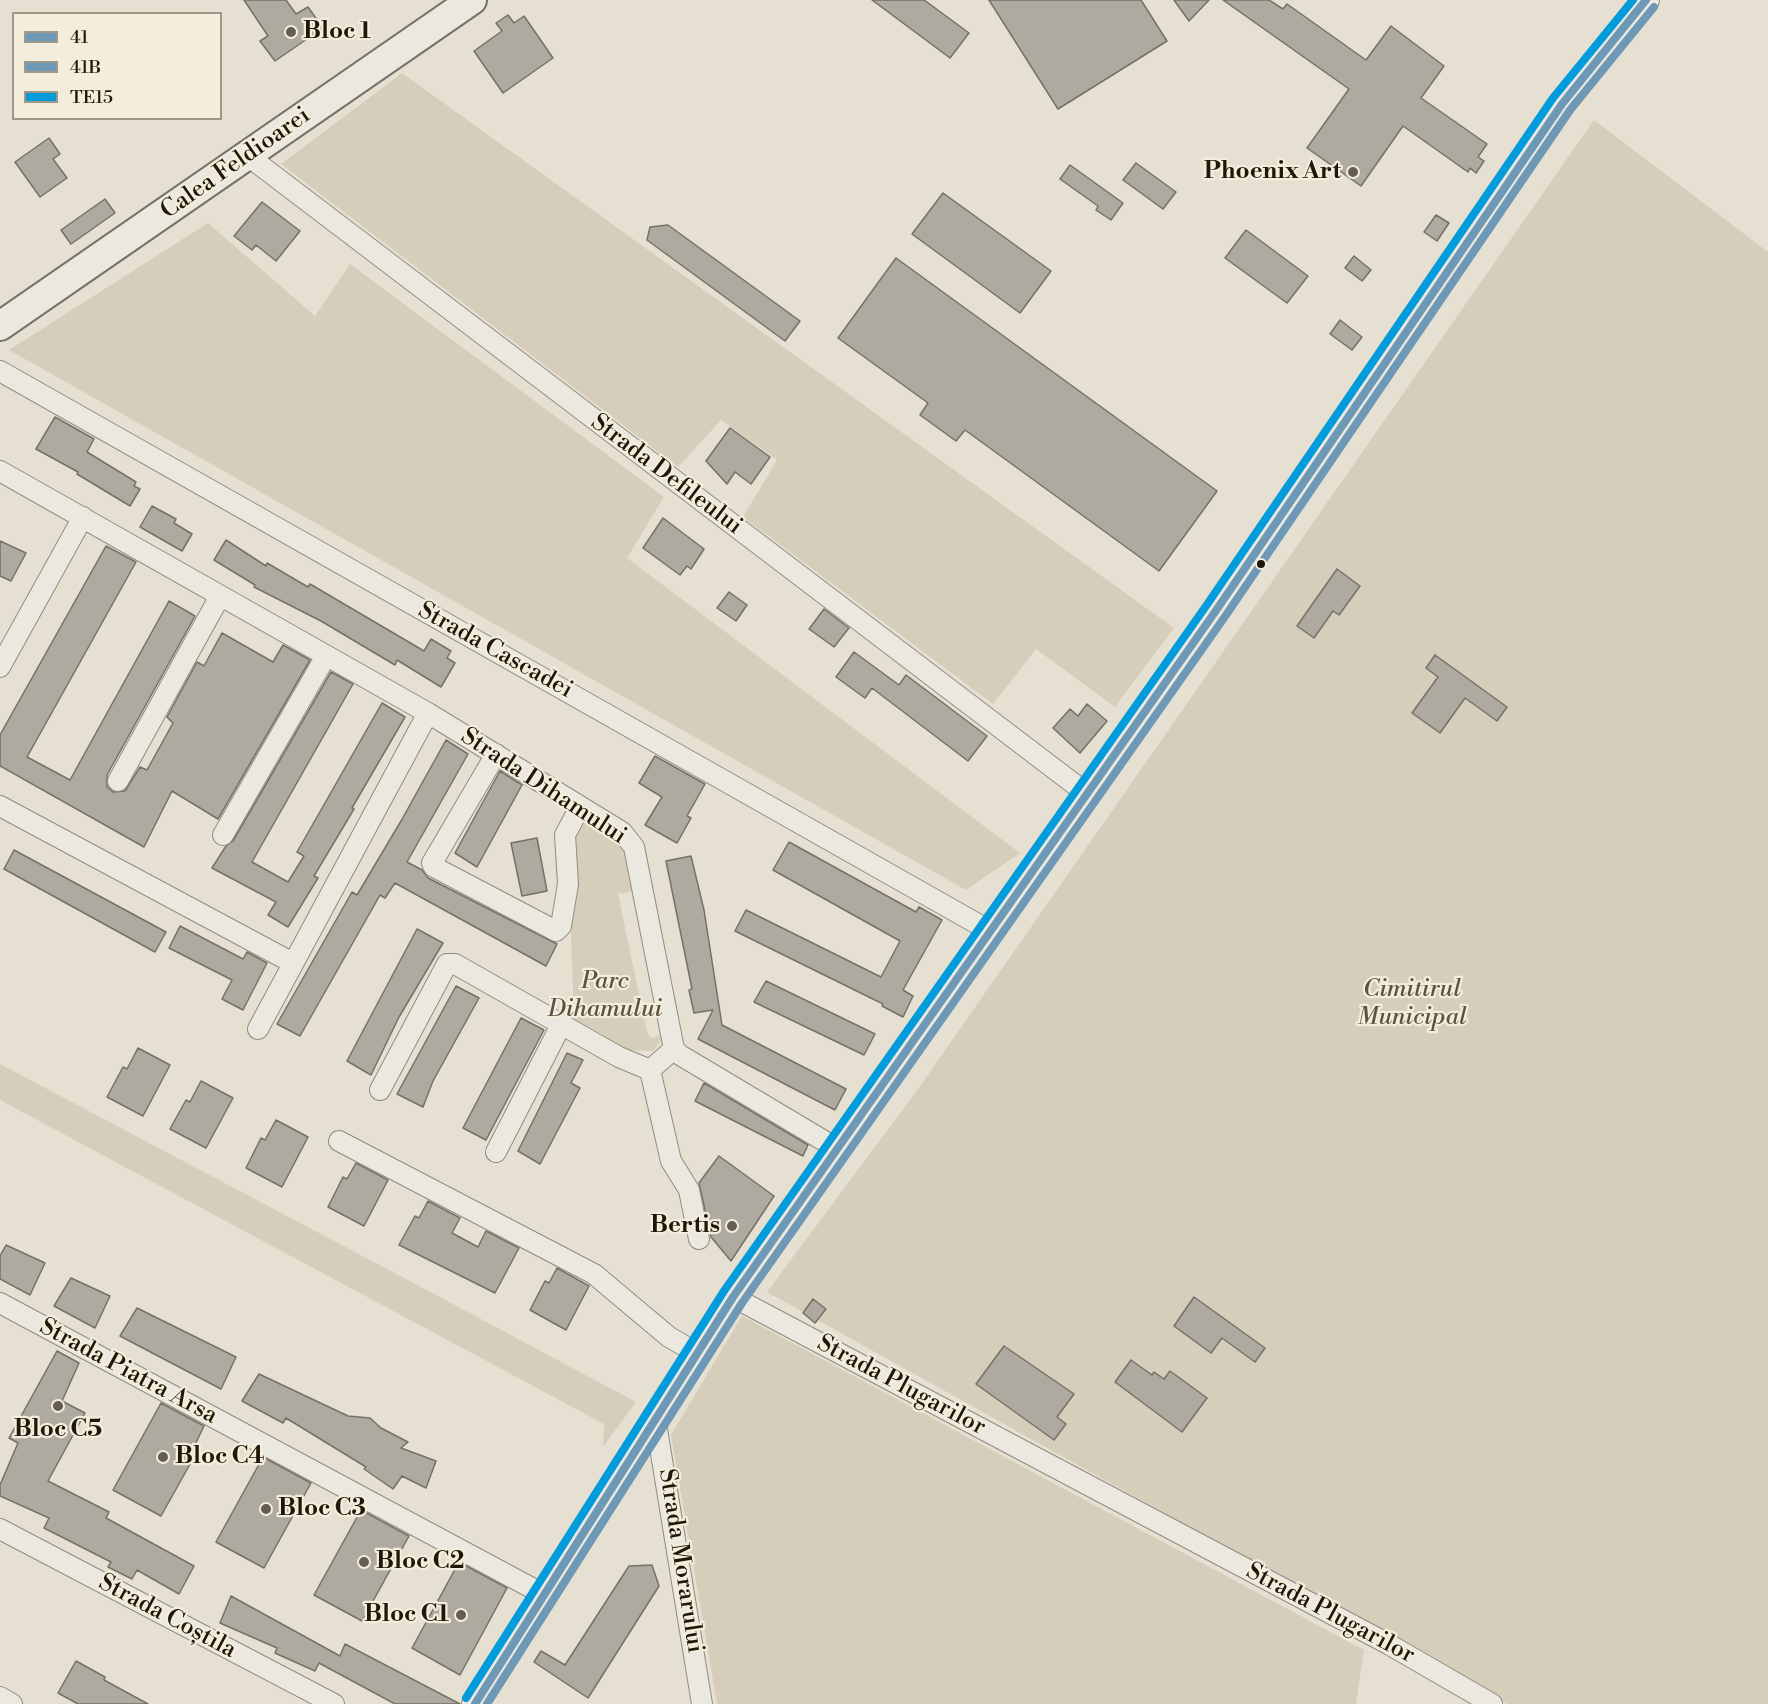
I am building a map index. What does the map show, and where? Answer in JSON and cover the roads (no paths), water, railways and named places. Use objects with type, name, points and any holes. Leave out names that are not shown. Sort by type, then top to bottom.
[{"type":"main road","name":"Calea Feldioarei","points":[[0,326],[472,0]]},
{"type":"street","points":[[475,1704],[733,1297],[1215,612],[1562,104],[1646,0]]},
{"type":"street","name":"Strada Defileului","points":[[248,156],[1086,793]]},
{"type":"street","name":"Strada Cascadei","points":[[0,371],[990,931]]},
{"type":"street","name":"Strada Dihamului","points":[[0,471],[428,714],[622,832],[633,847],[674,1048]]},
{"type":"street","points":[[0,667],[83,518]]},
{"type":"street","points":[[118,781],[220,596]]},
{"type":"street","points":[[223,835],[326,656]]},
{"type":"street","points":[[258,1029],[428,714]]},
{"type":"street","points":[[496,754],[434,859],[432,863],[434,867],[556,931],[561,926],[568,884],[565,835],[580,807]]},
{"type":"street","points":[[0,806],[293,963]]},
{"type":"street","points":[[380,1090],[447,964],[455,964],[561,1025],[650,1070]]},
{"type":"street","points":[[496,1152],[561,1025]]},
{"type":"street","points":[[650,1070],[674,1048],[680,1055],[836,1148]]},
{"type":"street","points":[[650,1070],[671,1161],[688,1190],[699,1239]]},
{"type":"street","points":[[339,1141],[594,1274],[669,1337],[697,1353]]},
{"type":"street","name":"Strada Plugarilor","points":[[733,1297],[1390,1645],[1492,1704]]},
{"type":"street","name":"Strada Piatra Arsa","points":[[0,1303],[543,1594]]},
{"type":"street","name":"Strada Morarului","points":[[655,1418],[702,1704]]},
{"type":"street","name":"Strada Coștila","points":[[0,1529],[334,1704]]},
{"type":"street","points":[[0,1697],[12,1704]]},
{"type":"place","name":"Bloc 1","points":[[291,32]]},
{"type":"place","name":"Phoenix Art","points":[[1353,172]]},
{"type":"place","name":"Bertis","points":[[732,1226]]},
{"type":"place","name":"Bloc C5","points":[[58,1406]]},
{"type":"place","name":"Bloc C4","points":[[163,1457]]},
{"type":"place","name":"Bloc C3","points":[[266,1509]]},
{"type":"place","name":"Bloc C2","points":[[364,1562]]},
{"type":"place","name":"Bloc C1","points":[[461,1615]]},
{"type":"park label","name":"Parc Dihamului","points":[[605,996]]},
{"type":"park label","name":"Cimitirul Municipal","points":[[1412,1004]]}]
